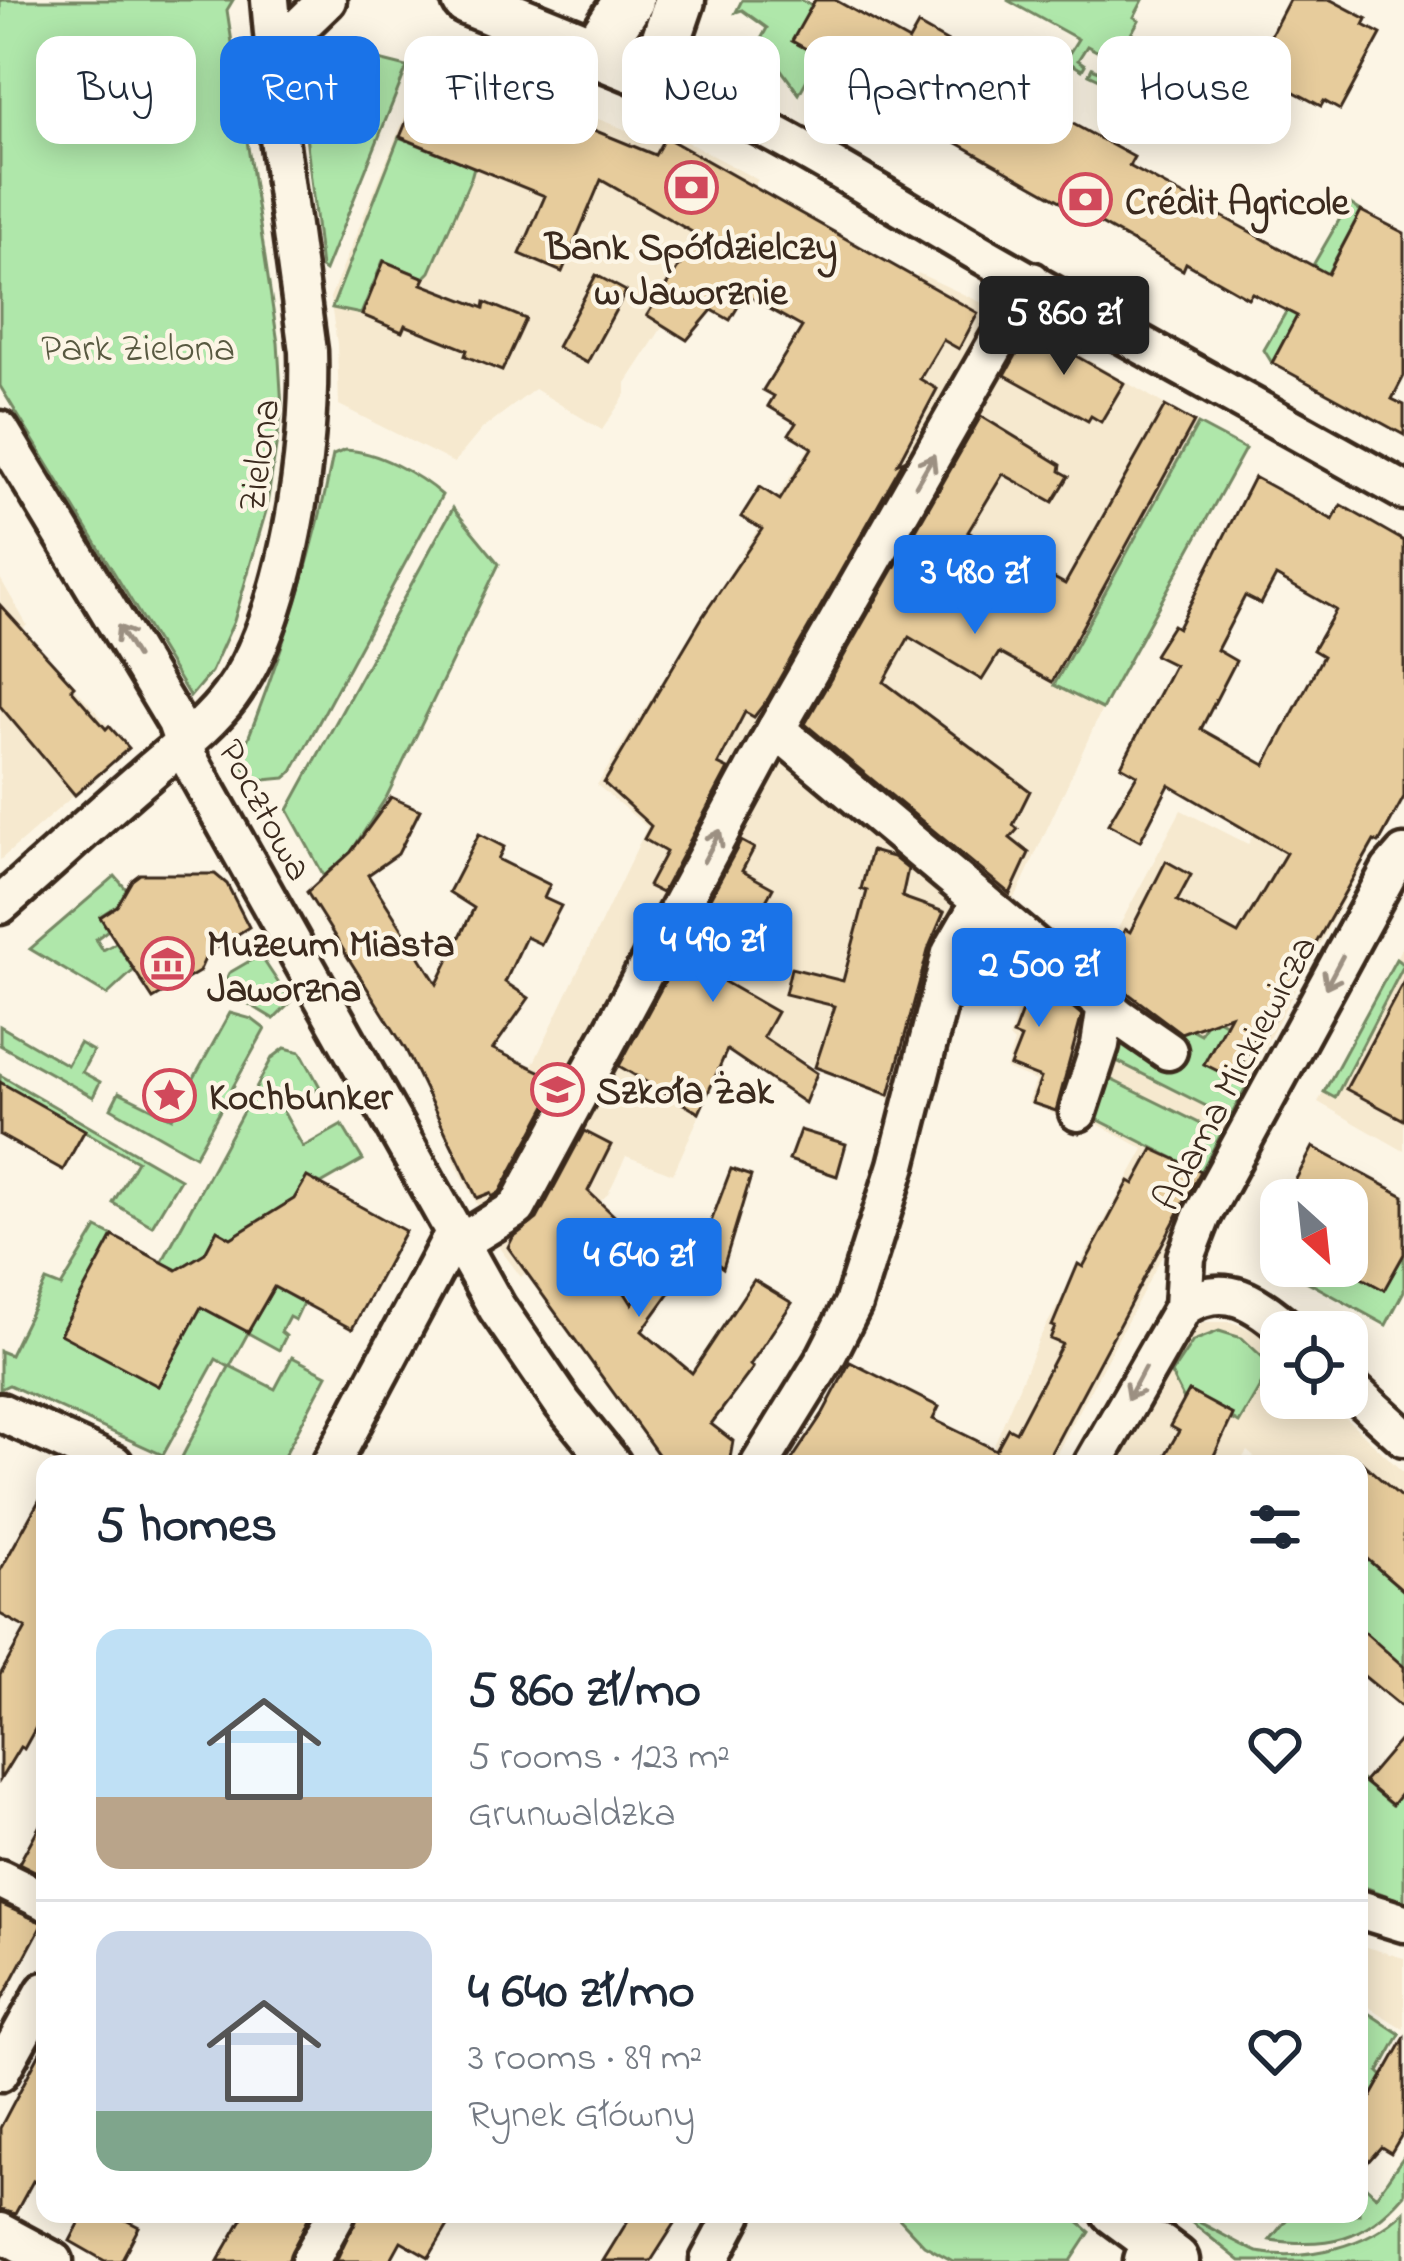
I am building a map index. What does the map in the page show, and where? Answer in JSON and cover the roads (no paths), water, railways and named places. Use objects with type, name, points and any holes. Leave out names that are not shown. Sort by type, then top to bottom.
[{"type":"street","name":"Zielona","points":[[270,0],[274,36]]},
{"type":"street","name":"Zielona","points":[[295,36],[327,0]]},
{"type":"street","points":[[467,0],[561,36]]},
{"type":"street","points":[[598,48],[629,0]]},
{"type":"street","points":[[668,36],[680,0]]},
{"type":"street","points":[[780,136],[1404,491]]},
{"type":"street","name":"Zielona","points":[[0,905],[186,751],[249,667],[266,628],[304,460],[308,351],[280,144]]},
{"type":"street","points":[[336,1455],[457,1238],[517,1208],[776,729],[1032,281]]},
{"type":"street","name":"Pocztowa","points":[[0,430],[176,722],[186,751],[457,1238],[529,1356],[605,1455]]},
{"type":"street","points":[[776,729],[1106,1005],[1168,1051]]},
{"type":"street","name":"Adama Mickiewicza","points":[[1098,1455],[1183,1307],[1186,1257],[1193,1234],[1390,870],[1404,854]]},
{"type":"street","points":[[766,1455],[854,1304],[897,1165],[951,952],[981,902]]},
{"type":"street","points":[[1078,1112],[1100,1045],[1106,1005]]},
{"type":"street","points":[[1183,1307],[1208,1294],[1233,1294],[1264,1311]]},
{"type":"street","points":[[1368,1404],[1404,1437]]},
{"type":"street","points":[[0,1412],[94,1455]]},
{"type":"street","points":[[0,1879],[36,1897]]},
{"type":"street","points":[[1368,1912],[1404,1923]]},
{"type":"street","points":[[0,2072],[36,2007]]},
{"type":"street","points":[[310,2261],[331,2223]]},
{"type":"street","points":[[709,2261],[729,2223]]},
{"type":"street","points":[[1121,2223],[1161,2257]]},
{"type":"street","points":[[0,2232],[54,2261]]},
{"type":"place","name":"Bank Spółdzielczy w Jaworznie","points":[[691,188]]},
{"type":"place","name":"Crédit Agricole","points":[[1086,200]]},
{"type":"place","name":"Muzeum Miasta Jaworzna","points":[[168,964]]},
{"type":"place","name":"Szkoła Żak","points":[[557,1089]]},
{"type":"place","name":"Kochbunker","points":[[170,1095]]},
{"type":"park label","name":"Park Zielona","points":[[138,346]]}]
